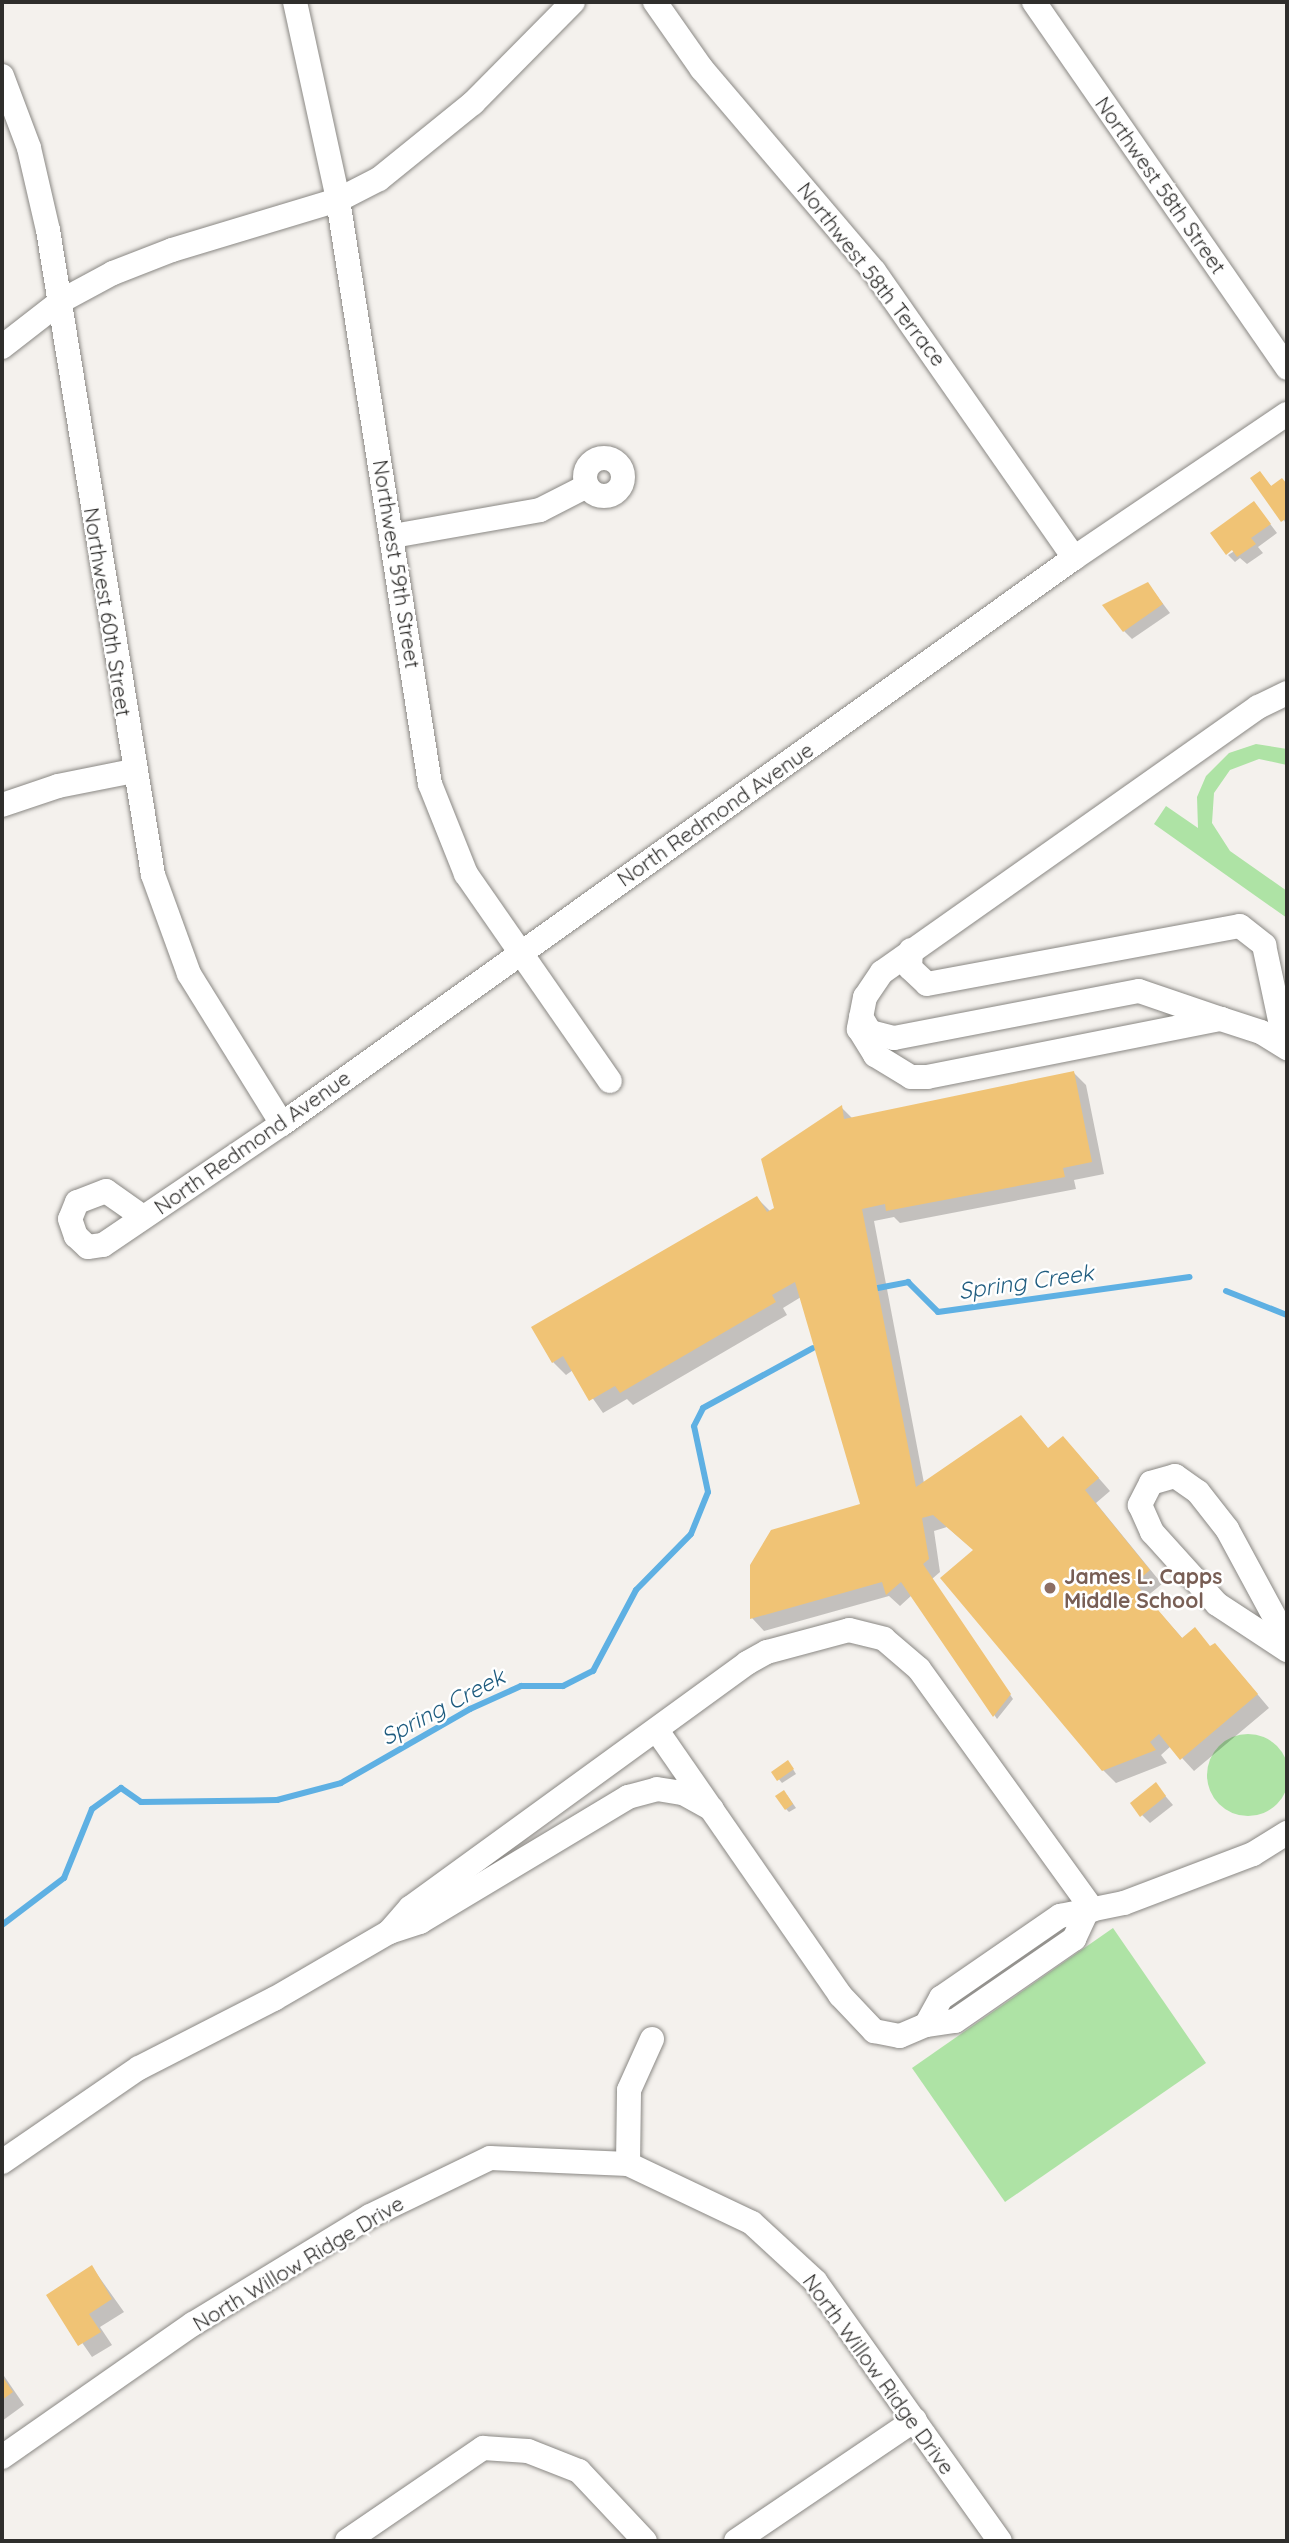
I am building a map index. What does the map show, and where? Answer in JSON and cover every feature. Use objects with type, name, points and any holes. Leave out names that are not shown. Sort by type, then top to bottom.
[{"type":"street","name":"Northwest 59th Street","points":[[295,2],[338,200],[430,784],[466,874],[610,1081]]},
{"type":"street","points":[[2,347],[61,301],[172,250],[338,200],[379,179],[420,149],[522,57],[573,2]]},
{"type":"street","name":"Northwest 58th Terrace","points":[[655,2],[702,69],[882,282],[1074,558]]},
{"type":"street","name":"Northwest 58th Street","points":[[1034,2],[1287,368]]},
{"type":"street","name":"Northwest 60th Street","points":[[2,76],[29,148],[61,301],[133,771],[153,875],[189,974],[282,1124]]},
{"type":"street","name":"North Redmond Avenue","points":[[143,1217],[282,1124],[1074,558],[1287,414]]},
{"type":"street","points":[[393,536],[540,510],[587,486]]},
{"type":"street","points":[[1221,1019],[927,1077],[897,1072],[874,1055],[859,1029],[860,1013],[873,981],[911,950],[1258,708],[1287,693]]},
{"type":"street","points":[[2,805],[58,786],[133,771]]},
{"type":"street","points":[[860,1013],[870,1032],[894,1038],[1139,991],[1221,1019],[1283,1045],[1264,945],[1240,926],[927,984],[910,968],[911,950]]},
{"type":"street","points":[[1287,1640],[1227,1529],[1198,1492],[1175,1476],[1151,1483],[1140,1505],[1152,1532],[1217,1604],[1287,1650]]},
{"type":"street","points":[[389,1932],[410,1908],[658,1732],[757,1656],[849,1630],[875,1635],[903,1652],[919,1670],[1089,1912]]},
{"type":"street","points":[[658,1732],[864,2024],[874,2031],[900,2036],[926,2025],[941,1998],[1060,1916],[1124,1903],[1239,1859],[1287,1833]]},
{"type":"street","points":[[2,2162],[139,2068],[274,2000],[389,1932],[419,1922],[628,1797],[657,1789],[670,1791],[712,1809]]},
{"type":"street","points":[[628,2164],[629,2090],[652,2039]]},
{"type":"street","name":"North Willow Ridge Drive","points":[[2,2457],[193,2324],[299,2259],[370,2216],[490,2158],[628,2164],[752,2223],[815,2281],[1000,2541]]},
{"type":"street","points":[[736,2541],[915,2420]]},
{"type":"street","points":[[347,2541],[483,2448],[528,2451],[579,2471],[645,2541]]},
{"type":"green space","points":[[1256,744],[1287,749],[1287,765],[1259,759],[1230,770],[1214,793],[1212,823],[1230,851],[1287,891],[1287,918],[1154,824],[1166,806],[1198,828],[1197,797],[1206,776],[1229,753]]},
{"type":"green space","points":[[1248,1734],[1264,1737],[1277,1746],[1286,1759],[1289,1775],[1286,1791],[1277,1804],[1264,1813],[1248,1816],[1232,1813],[1219,1804],[1210,1791],[1207,1775],[1210,1759],[1219,1746],[1232,1737]]},
{"type":"green space","points":[[1113,1928],[1206,2063],[1005,2202],[912,2068]]},
{"type":"building","points":[[1260,471],[1271,486],[1282,478],[1287,484],[1287,518],[1281,522],[1250,478]]},
{"type":"building","points":[[1254,501],[1271,524],[1251,538],[1256,544],[1237,557],[1232,550],[1226,555],[1210,533]]},
{"type":"building","points":[[1148,582],[1163,604],[1123,632],[1102,605]]},
{"type":"building","points":[[1074,1071],[1092,1162],[1063,1168],[1065,1177],[886,1211],[885,1204],[862,1209],[916,1487],[1021,1415],[1048,1448],[1063,1436],[1099,1478],[1085,1490],[1150,1570],[1135,1583],[1182,1638],[1195,1627],[1210,1646],[1215,1643],[1258,1694],[1180,1760],[1159,1734],[1150,1742],[1156,1750],[1102,1771],[940,1578],[973,1550],[933,1515],[922,1518],[929,1559],[923,1564],[1011,1694],[993,1717],[901,1582],[886,1595],[882,1582],[750,1619],[750,1565],[771,1530],[860,1504],[795,1282],[772,1295],[776,1302],[620,1393],[615,1386],[589,1401],[563,1356],[552,1363],[531,1327],[757,1196],[767,1212],[774,1208],[761,1159],[842,1105],[844,1119]]},
{"type":"building","points":[[788,1760],[794,1769],[777,1781],[771,1772]]},
{"type":"building","points":[[1156,1782],[1166,1796],[1140,1817],[1130,1803]]},
{"type":"building","points":[[784,1790],[793,1804],[785,1810],[775,1796]]},
{"type":"building","points":[[92,2265],[112,2299],[89,2314],[101,2332],[78,2346],[46,2295]]},
{"type":"building","points":[[2,2376],[13,2392],[2,2400]]},
{"type":"waterway","name":"Spring Creek","points":[[878,1288],[908,1282],[938,1312],[1190,1277]]},
{"type":"waterway","name":"Spring Creek","points":[[1226,1291],[1287,1315]]},
{"type":"waterway","name":"Spring Creek","points":[[2,1925],[64,1878],[92,1809],[121,1788],[141,1802],[277,1800],[341,1783],[470,1709],[521,1686],[563,1686],[593,1671],[636,1590],[691,1534],[708,1492],[694,1426],[703,1408],[813,1348]]},
{"type":"place","name":"James L. Capps Middle School","points":[[1050,1588]]}]
